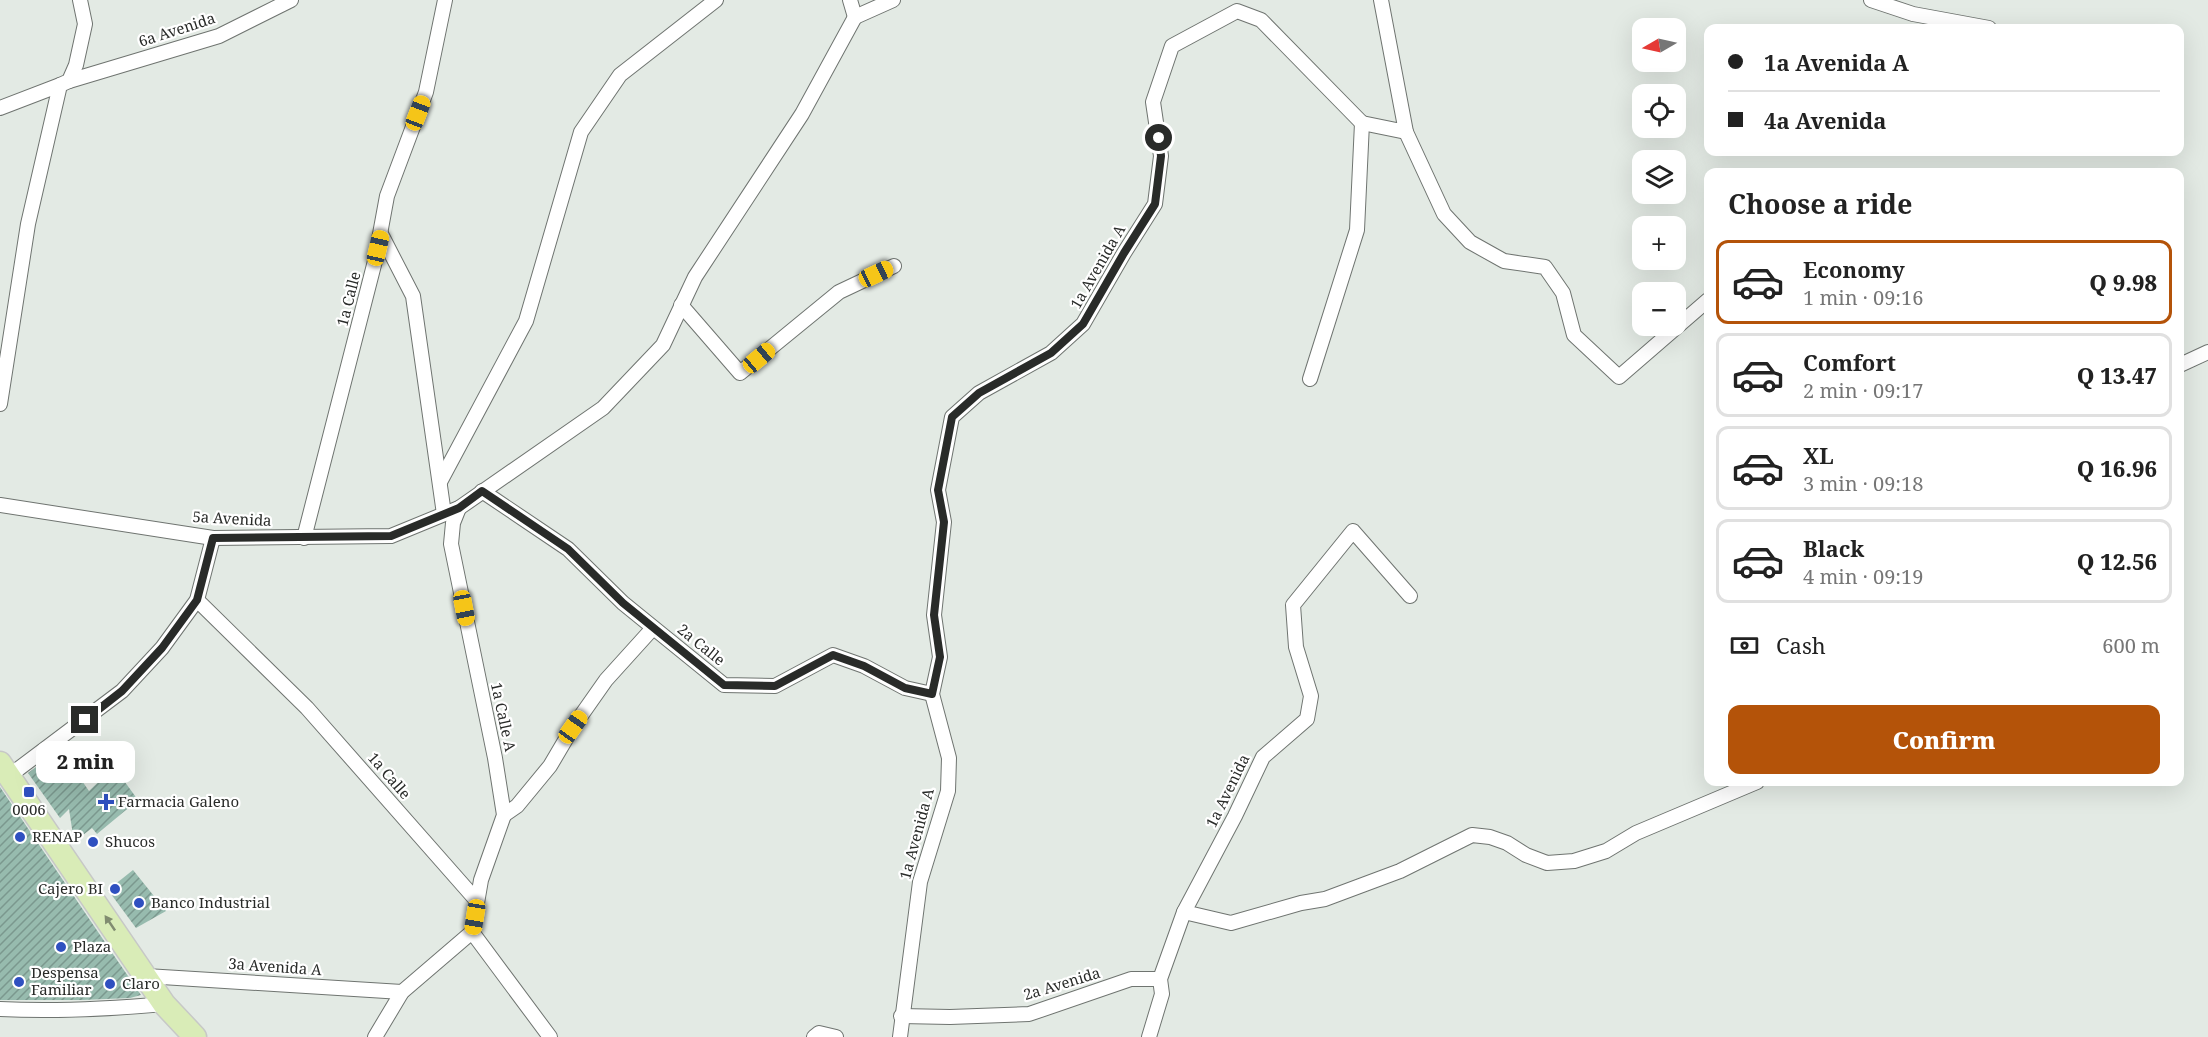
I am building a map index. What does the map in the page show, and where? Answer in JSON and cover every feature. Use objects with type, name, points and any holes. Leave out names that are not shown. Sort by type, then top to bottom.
[{"type":"main road","points":[[3,774],[164,1004],[195,1037]]},
{"type":"street","points":[[0,404],[28,224],[65,83],[76,65],[85,24],[80,0]]},
{"type":"street","name":"6a Avenida","points":[[0,108],[65,83],[219,36],[291,0]]},
{"type":"street","name":"1a Calle","points":[[304,538],[381,234],[387,196],[426,92],[445,0]]},
{"type":"street","points":[[440,482],[526,321],[581,132],[620,75],[716,0]]},
{"type":"street","points":[[850,0],[855,17],[893,0]]},
{"type":"street","points":[[1381,0],[1406,132],[1444,214],[1470,242],[1504,261],[1545,267],[1563,293],[1574,335],[1619,377],[1704,303]]},
{"type":"street","points":[[1871,0],[1913,14],[1967,24]]},
{"type":"street","name":"1a Avenida A","points":[[900,1037],[920,882],[948,790],[949,758],[932,694],[940,657],[934,615],[944,522],[938,490],[952,417],[979,393],[1051,353],[1083,324],[1155,204],[1161,156],[1153,102],[1172,46],[1237,11],[1261,20],[1362,123]]},
{"type":"street","name":"5a Avenida","points":[[0,505],[213,538],[391,536],[459,508],[603,408],[663,345],[695,277],[802,114],[855,17]]},
{"type":"street","points":[[1310,379],[1357,230],[1362,123],[1406,132]]},
{"type":"street","points":[[381,234],[413,296],[444,514]]},
{"type":"street","points":[[681,305],[740,373],[839,292],[894,266]]},
{"type":"street","points":[[2184,363],[2208,352]]},
{"type":"street","name":"2a Calle","points":[[482,491],[568,549],[623,603],[724,685],[775,686],[833,655],[864,666],[905,688],[932,694]]},
{"type":"street","name":"1a Calle A","points":[[459,508],[453,523],[451,544],[495,758],[504,815],[481,880],[472,932]]},
{"type":"street","name":"1a Avenida","points":[[1149,1037],[1162,994],[1160,979],[1184,912],[1235,816],[1263,757],[1307,719],[1311,696],[1296,647],[1293,605],[1353,531],[1410,596]]},
{"type":"street","points":[[3,774],[122,691],[162,648],[197,600],[213,538]]},
{"type":"street","name":"1a Calle","points":[[197,600],[307,708],[477,901]]},
{"type":"street","points":[[504,815],[517,806],[550,766],[573,727],[606,680],[653,628]]},
{"type":"street","points":[[1184,912],[1232,922],[1301,903],[1325,899],[1400,871],[1473,835],[1490,837],[1507,843],[1526,855],[1547,863],[1574,861],[1606,851],[1636,833],[1748,786]]},
{"type":"street","points":[[375,1037],[402,992],[472,932],[550,1037]]},
{"type":"street","name":"3a Avenida A","points":[[146,976],[402,992]]},
{"type":"street","name":"2a Avenida","points":[[902,1016],[1029,1014],[1131,979],[1160,979]]},
{"type":"street","points":[[0,1009],[102,1010],[164,1004]]},
{"type":"street","points":[[814,1037],[819,1033],[836,1037]]},
{"type":"building","points":[[60,749],[89,791],[114,767],[138,800],[97,834],[92,828],[74,842],[69,809],[60,818],[28,773]]},
{"type":"building","points":[[0,787],[141,995],[130,998],[82,1000],[0,1000]]},
{"type":"building","name":"Banco Industrial","points":[[133,870],[166,911],[136,928],[108,890]]},
{"type":"place","name":"0006","points":[[29,792]]},
{"type":"place","name":"Farmacia Galeno","points":[[106,802]]},
{"type":"place","name":"RENAP","points":[[20,837]]},
{"type":"place","name":"Shucos","points":[[93,842]]},
{"type":"place","name":"Cajero BI","points":[[115,889]]},
{"type":"place","name":"Banco Industrial","points":[[139,903]]},
{"type":"place","name":"Plaza","points":[[61,947]]},
{"type":"place","name":"Despensa Familiar","points":[[19,982]]},
{"type":"place","name":"Claro","points":[[110,984]]},
{"type":"route","points":[[85,720],[122,691],[162,648],[197,600],[213,538],[391,536],[459,508],[482,491],[568,549],[623,603],[724,685],[775,686],[833,655],[864,666],[905,688],[932,694],[940,657],[934,615],[944,522],[938,490],[952,417],[979,393],[1051,353],[1083,324],[1155,204],[1161,156],[1159,138]]}]
